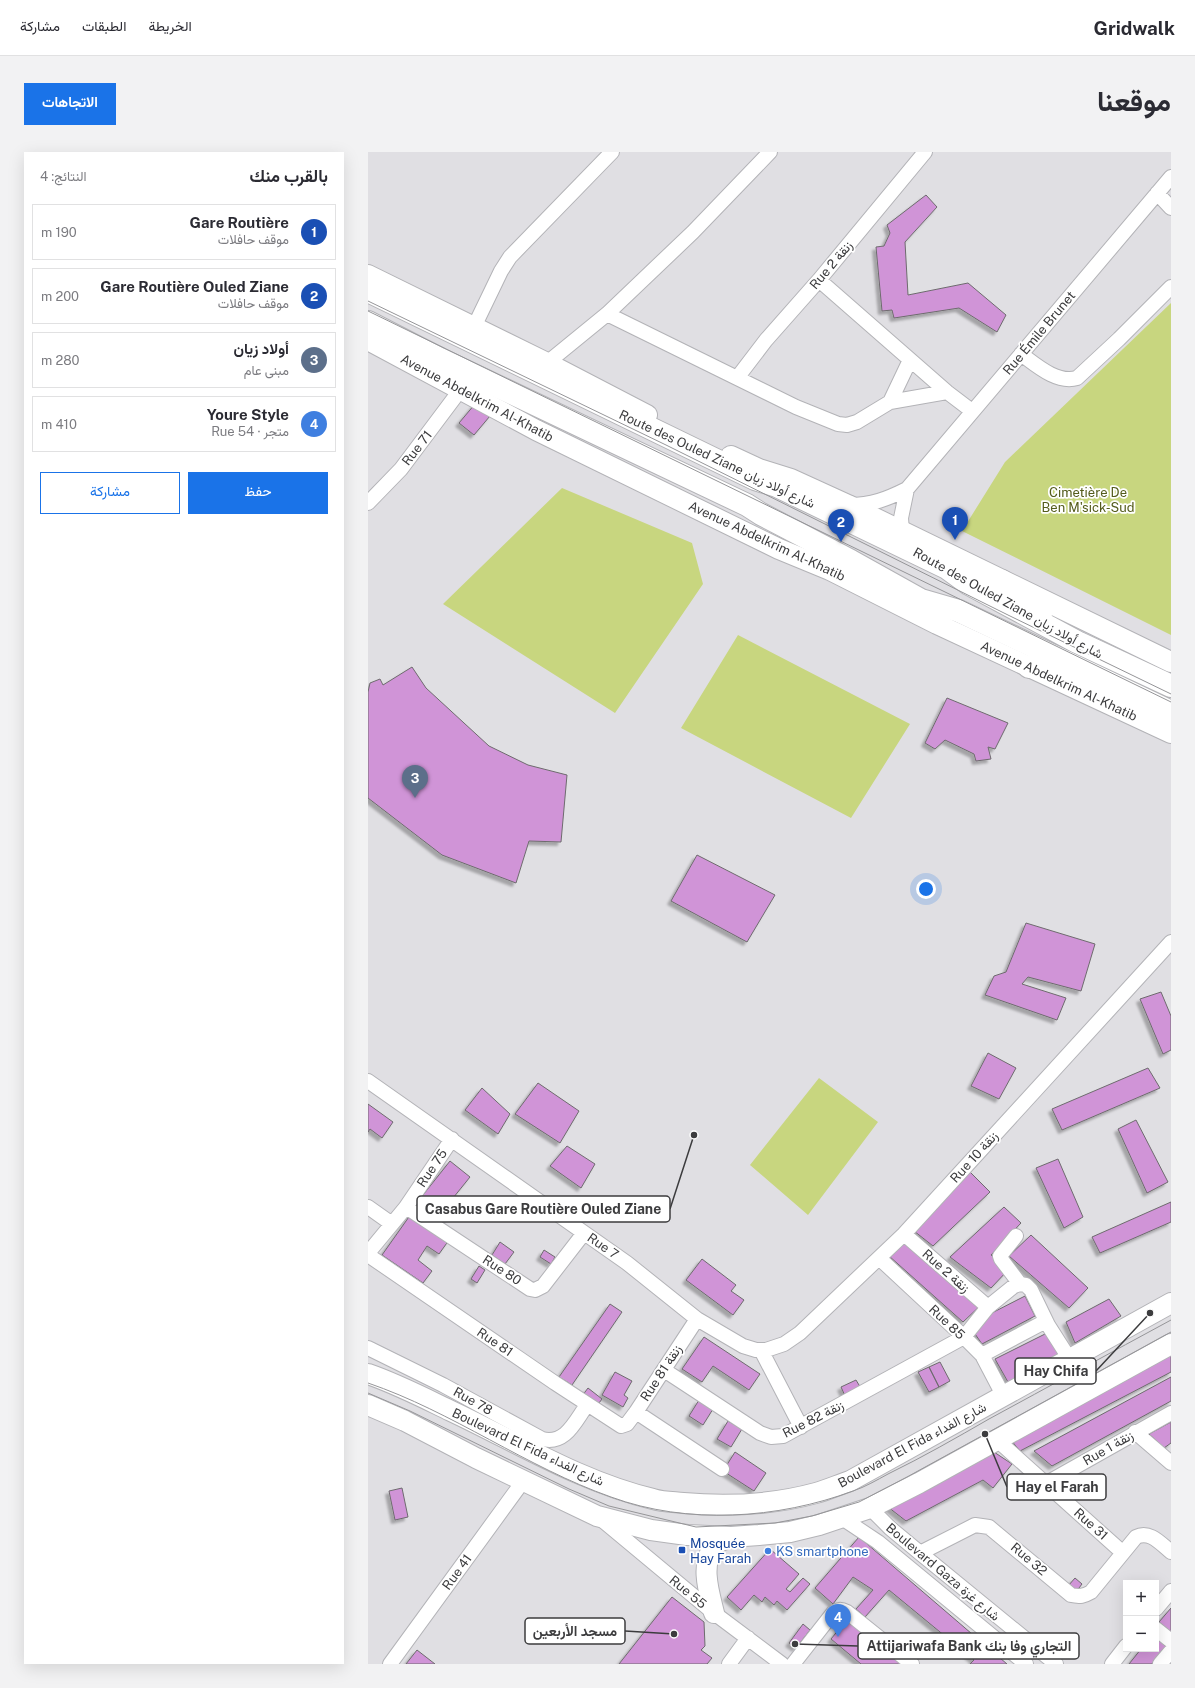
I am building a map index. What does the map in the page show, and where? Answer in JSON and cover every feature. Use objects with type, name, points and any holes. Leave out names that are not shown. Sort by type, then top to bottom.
[{"type":"highway","name":"Route des Ouled Ziane شارع أولاد زيان","points":[[368,291],[755,479],[784,483],[947,568],[969,584],[1076,642],[1171,686]]},
{"type":"highway","name":"Route des Ouled Ziane شارع أولاد زيان","points":[[368,322],[440,359],[747,505],[921,600],[959,610],[1171,712]]},
{"type":"highway","points":[[1002,581],[1038,606],[1068,622],[1109,658]]},
{"type":"highway","points":[[1029,667],[1070,664]]},
{"type":"main road","points":[[368,275],[547,363],[784,483],[848,505],[1171,662]]},
{"type":"main road","name":"Avenue Abdelkrim Al-Khatib","points":[[368,340],[536,430],[778,549],[830,570],[937,624],[1171,733]]},
{"type":"main road","name":"Boulevard El Fida شارع الفداء","points":[[368,1374],[395,1384],[556,1464],[599,1482],[654,1500],[707,1505],[781,1501],[817,1493],[850,1481],[1171,1303]]},
{"type":"main road","points":[[368,1405],[399,1418],[451,1446],[597,1516],[651,1530],[731,1537],[790,1532],[842,1518],[870,1508],[919,1483],[996,1439],[1171,1344]]},
{"type":"main road","points":[[714,1613],[707,1578],[708,1560],[714,1546],[731,1537]]},
{"type":"street","points":[[474,327],[498,277],[510,257],[612,152]]},
{"type":"street","points":[[547,363],[607,314],[693,232],[770,152]]},
{"type":"street","name":"Rue 2 زنقة","points":[[737,378],[766,340],[819,280],[925,152]]},
{"type":"street","name":"Rue Émile Brunet","points":[[902,530],[901,518],[907,489],[1171,177]]},
{"type":"street","points":[[1157,193],[1171,208]]},
{"type":"street","points":[[819,280],[947,392],[972,411]]},
{"type":"street","points":[[1021,354],[1036,365],[1054,375],[1071,380],[1077,378],[1114,344],[1171,287]]},
{"type":"street","points":[[607,314],[796,407],[838,424],[847,425],[857,422],[890,402],[947,392]]},
{"type":"street","points":[[890,402],[910,360]]},
{"type":"street","name":"Rue 71","points":[[368,502],[401,469],[461,389]]},
{"type":"street","name":"Rue Émile Brunet","points":[[848,505],[872,503],[907,489]]},
{"type":"street","name":"Rue 10 زنقة","points":[[760,1350],[772,1349],[784,1344],[800,1333],[904,1234],[1171,942]]},
{"type":"street","name":"Rue 7","points":[[368,1081],[627,1263],[697,1319],[743,1346],[760,1350]]},
{"type":"street","name":"Rue 75","points":[[368,1254],[406,1207],[452,1140]]},
{"type":"street","points":[[368,1207],[392,1224]]},
{"type":"street","name":"Rue 80","points":[[406,1207],[530,1289],[535,1290],[543,1286],[584,1233]]},
{"type":"street","name":"Rue 2 زنقة","points":[[904,1234],[988,1307]]},
{"type":"street","points":[[1016,1236],[1000,1256],[1020,1284]]},
{"type":"street","name":"Rue 81","points":[[368,1254],[587,1405],[617,1424],[624,1426]]},
{"type":"street","name":"Rue 85","points":[[879,1258],[964,1337],[983,1357],[1004,1395]]},
{"type":"street","points":[[964,1337],[988,1307],[1014,1286],[1020,1284],[1026,1285],[1031,1290],[1047,1323],[1070,1358]]},
{"type":"street","name":"Rue 81 زنقة","points":[[624,1426],[636,1412],[697,1319]]},
{"type":"street","points":[[983,1357],[1047,1323]]},
{"type":"street","name":"Rue 82 زنقة","points":[[664,1370],[760,1433],[771,1437],[782,1436],[964,1337]]},
{"type":"street","name":"Rue 78","points":[[368,1348],[542,1439],[559,1439],[562,1437],[587,1405]]},
{"type":"street","points":[[760,1350],[801,1427]]},
{"type":"street","points":[[395,1384],[403,1365]]},
{"type":"street","points":[[636,1412],[722,1469]]},
{"type":"street","name":"Rue 1 زنقة","points":[[1045,1484],[1171,1413]]},
{"type":"street","points":[[1135,1432],[1171,1463]]},
{"type":"street","name":"Rue 31","points":[[996,1439],[1122,1552]]},
{"type":"street","name":"Rue 41","points":[[390,1664],[524,1480]]},
{"type":"street","name":"Boulevard Gaza شارع غزة","points":[[870,1508],[890,1528],[1056,1664]]},
{"type":"street","name":"Rue 55","points":[[597,1516],[714,1613],[782,1664]]},
{"type":"street","name":"Boulevard Gaza شارع غزة","points":[[842,1518],[878,1542],[1022,1663]]},
{"type":"street","name":"Rue 32","points":[[920,1553],[975,1525],[989,1527],[1071,1595],[1077,1597],[1084,1596],[1091,1592],[1122,1552]]},
{"type":"street","points":[[878,1542],[890,1528]]},
{"type":"street","points":[[1122,1552],[1136,1537],[1141,1534],[1151,1536],[1171,1552]]},
{"type":"street","points":[[1159,1606],[1171,1591]]},
{"type":"street","points":[[793,1664],[832,1613],[842,1609],[912,1664]]},
{"type":"street","points":[[1159,1631],[1171,1641]]},
{"type":"street","points":[[729,1664],[748,1638]]},
{"type":"street","points":[[1112,1664],[1123,1650]]},
{"type":"street","points":[[1160,1664],[1171,1651]]},
{"type":"green space","name":"Cimetière De Ben M'sick-Sud","points":[[1171,303],[1171,635],[962,531],[1005,462]]},
{"type":"green space","points":[[562,488],[692,543],[703,584],[615,713],[443,604]]},
{"type":"green space","points":[[738,635],[910,724],[851,818],[681,728]]},
{"type":"green space","points":[[819,1078],[878,1122],[808,1215],[750,1165]]},
{"type":"building","points":[[926,195],[937,207],[905,242],[908,295],[968,283],[1006,315],[997,332],[959,308],[894,318],[892,310],[882,311],[876,247],[884,246],[890,233],[887,225]]},
{"type":"building","points":[[475,404],[490,416],[474,435],[459,423]]},
{"type":"building","points":[[412,667],[426,688],[489,746],[528,765],[567,775],[561,842],[529,841],[516,883],[442,855],[368,798],[368,692],[370,683],[380,679],[383,685]]},
{"type":"building","points":[[947,698],[1008,723],[995,749],[988,747],[991,759],[976,761],[974,754],[945,740],[935,749],[925,743]]},
{"type":"building","points":[[697,855],[775,895],[747,942],[671,901]]},
{"type":"building","points":[[1026,923],[1095,944],[1081,991],[1028,977],[1022,984],[1066,998],[1057,1020],[985,995],[994,976],[1006,972]]},
{"type":"building","points":[[1161,992],[1171,1016],[1171,1050],[1163,1054],[1140,999]]},
{"type":"building","points":[[988,1053],[1016,1068],[999,1099],[971,1086]]},
{"type":"building","points":[[1148,1068],[1160,1088],[1062,1130],[1052,1109]]},
{"type":"building","points":[[538,1083],[579,1111],[560,1143],[515,1114]]},
{"type":"building","points":[[482,1088],[510,1114],[498,1134],[465,1110]]},
{"type":"building","points":[[368,1104],[393,1122],[382,1138],[370,1129],[368,1132]]},
{"type":"building","points":[[1136,1120],[1168,1182],[1147,1193],[1118,1129]]},
{"type":"building","points":[[567,1146],[595,1164],[581,1188],[550,1166]]},
{"type":"building","points":[[1058,1159],[1083,1217],[1064,1228],[1036,1168]]},
{"type":"building","points":[[450,1161],[470,1177],[449,1203],[456,1209],[446,1221],[419,1200]]},
{"type":"building","points":[[970,1172],[990,1192],[933,1246],[914,1231]]},
{"type":"building","points":[[1171,1202],[1171,1222],[1100,1253],[1092,1237]]},
{"type":"building","points":[[1004,1207],[1021,1223],[991,1255],[1009,1269],[991,1288],[950,1257]]},
{"type":"building","points":[[411,1214],[449,1240],[439,1254],[427,1246],[418,1260],[432,1271],[423,1283],[382,1255]]},
{"type":"building","points":[[1031,1235],[1088,1288],[1069,1308],[1009,1256]]},
{"type":"building","points":[[902,1240],[981,1305],[963,1322],[889,1256]]},
{"type":"building","points":[[500,1242],[514,1252],[505,1264],[492,1255]]},
{"type":"building","points":[[544,1250],[555,1257],[551,1264],[540,1257]]},
{"type":"building","points":[[702,1259],[736,1285],[731,1291],[744,1300],[733,1315],[686,1280]]},
{"type":"building","points":[[479,1266],[485,1270],[477,1283],[471,1279]]},
{"type":"building","points":[[1025,1296],[1035,1316],[982,1344],[973,1331],[984,1317]]},
{"type":"building","points":[[1109,1299],[1121,1316],[1075,1343],[1066,1322]]},
{"type":"building","points":[[610,1304],[622,1312],[572,1385],[559,1377]]},
{"type":"building","points":[[1047,1333],[1059,1355],[1008,1382],[995,1359]]},
{"type":"building","points":[[704,1337],[760,1374],[749,1390],[713,1366],[702,1382],[682,1369]]},
{"type":"building","points":[[1171,1350],[1171,1372],[1020,1451],[1010,1439]]},
{"type":"building","points":[[940,1362],[950,1381],[939,1387],[929,1367]]},
{"type":"building","points":[[929,1367],[939,1387],[929,1392],[918,1372]]},
{"type":"building","points":[[615,1372],[632,1381],[624,1395],[628,1398],[623,1407],[602,1395]]},
{"type":"building","points":[[1171,1377],[1171,1401],[1052,1466],[1034,1451]]},
{"type":"building","points":[[856,1380],[862,1390],[846,1398],[841,1387]]},
{"type":"building","points":[[588,1388],[602,1399],[596,1407],[582,1396]]},
{"type":"building","points":[[699,1400],[713,1409],[703,1425],[689,1416]]},
{"type":"building","points":[[728,1421],[742,1429],[731,1447],[717,1439]]},
{"type":"building","points":[[1171,1422],[1171,1443],[1164,1448],[1149,1434]]},
{"type":"building","points":[[988,1448],[1012,1464],[993,1488],[983,1480],[906,1521],[888,1507]]},
{"type":"building","points":[[735,1452],[766,1473],[754,1491],[723,1471]]},
{"type":"building","points":[[402,1488],[408,1517],[395,1520],[389,1491]]},
{"type":"building","points":[[859,1537],[1007,1664],[970,1664],[974,1660],[889,1590],[865,1617],[856,1609],[873,1590],[853,1577],[833,1604],[815,1588]]},
{"type":"building","points":[[770,1549],[799,1574],[786,1589],[790,1592],[803,1578],[810,1584],[787,1610],[777,1601],[774,1605],[765,1597],[762,1602],[754,1595],[741,1610],[727,1597]]},
{"type":"building","points":[[1075,1578],[1082,1584],[1076,1592],[1068,1586]]},
{"type":"building","points":[[672,1597],[704,1622],[705,1646],[701,1650],[712,1658],[707,1664],[619,1664]]},
{"type":"building","points":[[1171,1608],[1171,1632],[1159,1622]]},
{"type":"building","points":[[849,1617],[903,1664],[861,1664],[831,1639]]},
{"type":"building","points":[[803,1624],[810,1630],[796,1648],[789,1643]]},
{"type":"building","points":[[1159,1640],[1166,1647],[1152,1664],[1129,1664],[1139,1652],[1159,1652]]},
{"type":"building","points":[[417,1650],[435,1664],[406,1664]]},
{"type":"tram line","points":[[368,301],[666,445],[1010,616],[1171,694]]},
{"type":"tram line","points":[[368,311],[1171,702]]},
{"type":"tram line","points":[[368,1383],[430,1409],[549,1471],[611,1497],[640,1506],[670,1512],[701,1515],[764,1513],[794,1508],[824,1500],[853,1491],[866,1485],[927,1454],[1171,1320]]},
{"type":"tram line","points":[[368,1393],[410,1411],[569,1489],[609,1506],[696,1527],[775,1523],[812,1516],[859,1502],[1171,1332]]},
{"type":"place","name":"Gare Routière","points":[[955,540]]},
{"type":"place","name":"Gare Routière Ouled Ziane","points":[[841,542]]},
{"type":"place","name":"أولاد زيان","points":[[415,798]]},
{"type":"place","name":"Casabus Gare Routière Ouled Ziane","points":[[694,1135]]},
{"type":"place","name":"Hay Chifa","points":[[1150,1313]]},
{"type":"place","name":"Hay el Farah","points":[[985,1434]]},
{"type":"place","name":"Mosquée Hay Farah","points":[[682,1550]]},
{"type":"place","name":"KS smartphone","points":[[768,1551]]},
{"type":"place","name":"مسجد الأربعين","points":[[674,1634]]},
{"type":"place","name":"Youre Style","points":[[838,1637]]},
{"type":"place","name":"Attijariwafa Bank التجاري وفا بنك","points":[[795,1644]]}]
